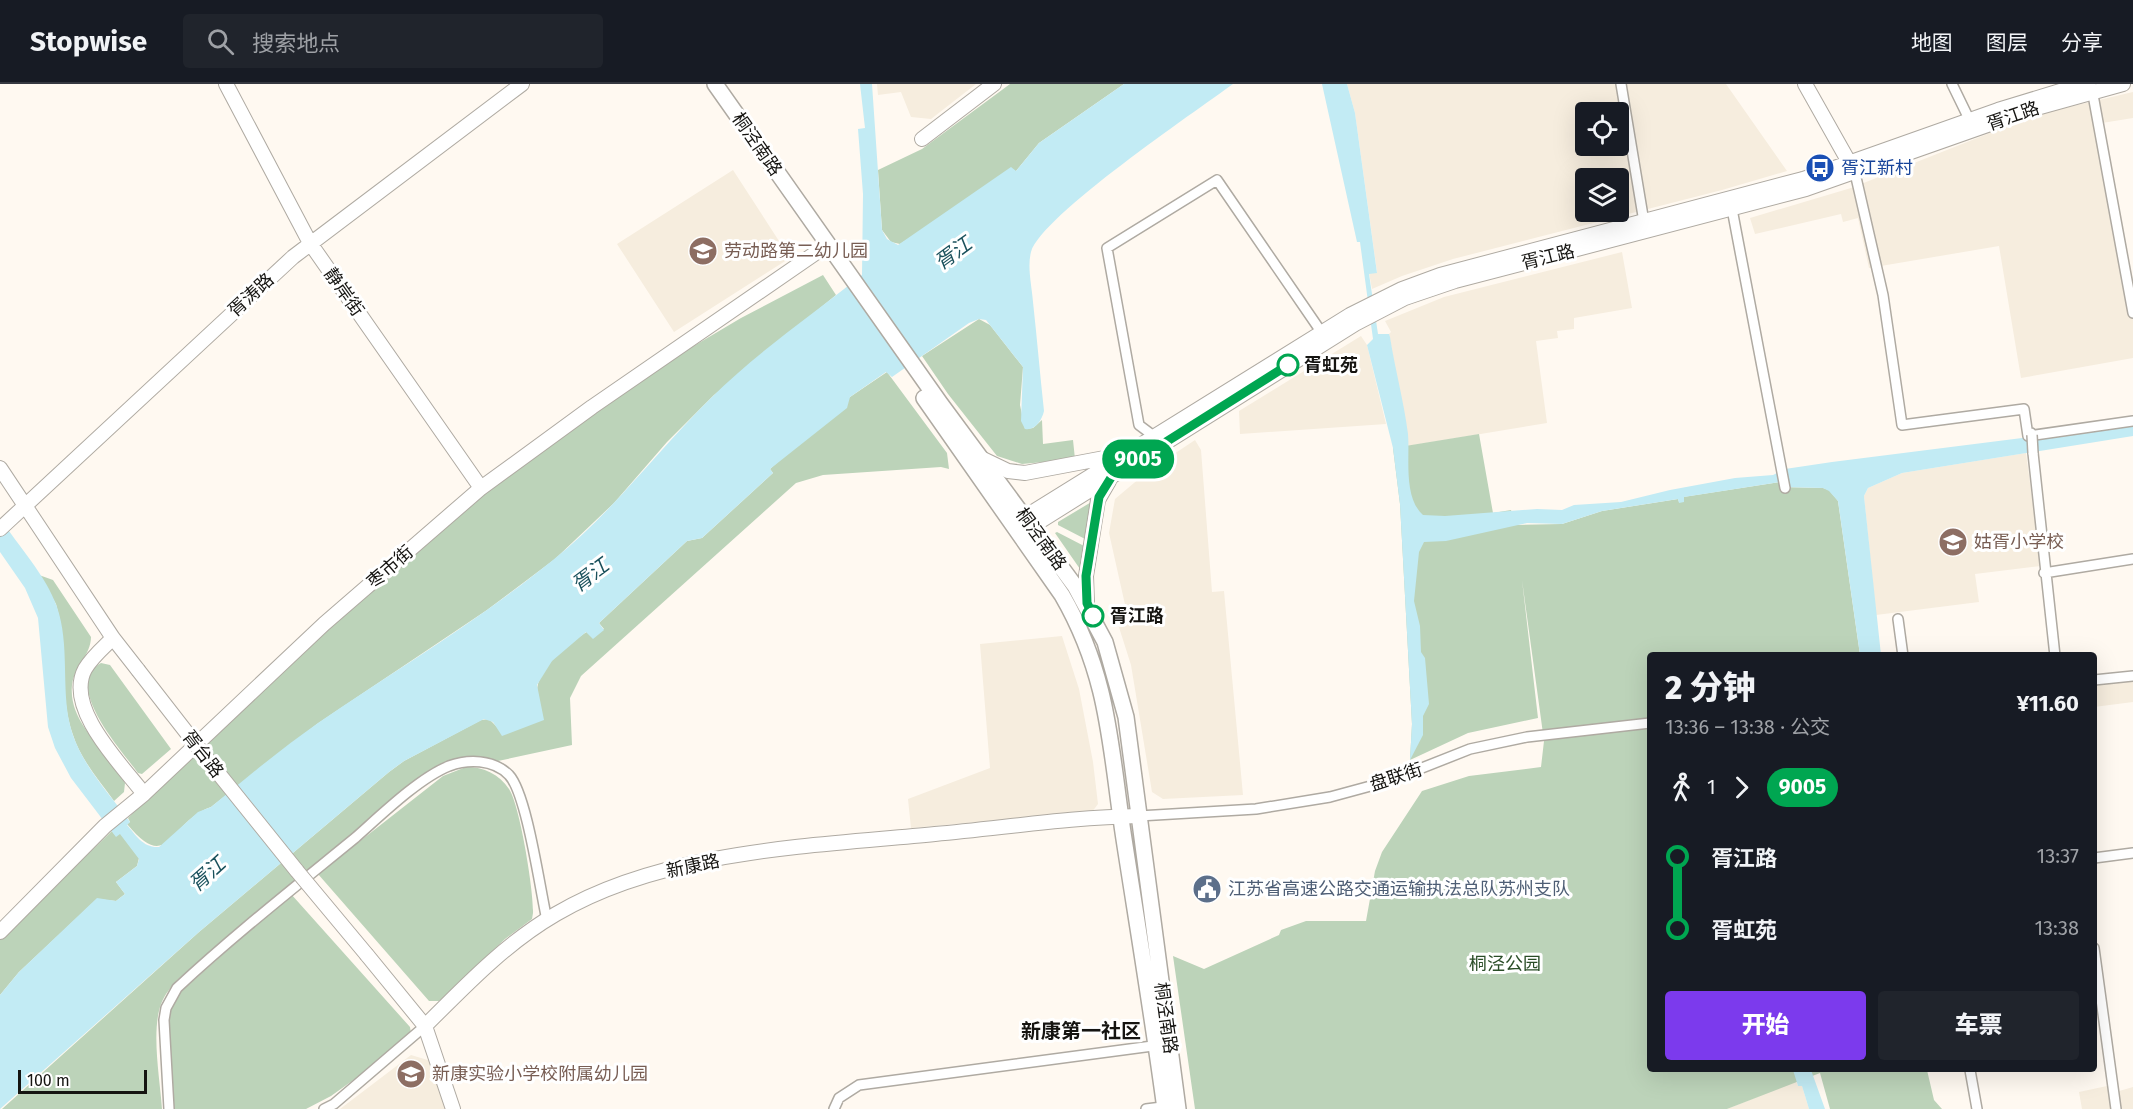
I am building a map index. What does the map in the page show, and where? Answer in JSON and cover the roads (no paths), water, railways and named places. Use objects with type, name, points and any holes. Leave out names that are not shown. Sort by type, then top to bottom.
[{"type":"main road","name":"桐泾南路","points":[[703,84],[820,250],[847,280]]},
{"type":"main road","name":"桐泾南路","points":[[715,84],[912,373],[1023,525],[1087,603],[1105,642],[1121,693],[1138,816],[1172,1107]]},
{"type":"main road","name":"桐泾南路","points":[[912,373],[983,459],[1071,612],[1096,674],[1109,719],[1121,816],[1163,1045]]},
{"type":"street","name":"静岸街","points":[[226,84],[310,243],[481,488]]},
{"type":"street","name":"胥涛路","points":[[0,529],[310,243],[522,84]]},
{"type":"street","points":[[922,139],[994,84]]},
{"type":"street","points":[[1621,84],[1644,222]]},
{"type":"street","points":[[1805,84],[1853,169],[1883,295],[1902,425],[2024,408],[2033,453],[2044,573],[2054,652]]},
{"type":"street","points":[[1952,84],[1970,121]]},
{"type":"street","name":"胥江路","points":[[1023,525],[1112,476],[1342,326],[1371,303],[1644,222],[1853,169],[1970,121],[2089,86],[2122,84]]},
{"type":"street","points":[[2089,86],[2133,313]]},
{"type":"street","name":"胥江路","points":[[1416,289],[1732,209],[2002,120],[2089,86]]},
{"type":"street","points":[[1155,437],[1139,425],[1107,248],[1217,180],[1322,333]]},
{"type":"street","points":[[1732,209],[1785,488]]},
{"type":"street","name":"枣市街","points":[[0,932],[105,826],[144,794],[324,624],[481,488],[592,407],[820,250]]},
{"type":"street","name":"胥江路","points":[[1023,525],[1155,437],[1322,333],[1342,326]]},
{"type":"street","points":[[2030,435],[2133,421]]},
{"type":"street","points":[[983,459],[1010,472],[1029,473],[1131,452]]},
{"type":"street","name":"胥台路","points":[[0,468],[113,638],[250,816],[425,1026]]},
{"type":"street","points":[[1087,603],[1086,576],[1098,500],[1101,491],[1112,476]]},
{"type":"street","points":[[2044,573],[2133,559]]},
{"type":"street","points":[[1899,619],[1903,652]]},
{"type":"street","points":[[113,638],[84,670],[81,685],[83,708],[93,727],[144,794]]},
{"type":"street","points":[[2097,680],[2133,676]]},
{"type":"street","name":"盘联街","points":[[1138,816],[1256,809],[1330,797],[1389,781],[1470,749],[1527,737],[1647,723]]},
{"type":"street","points":[[170,1109],[164,1020],[166,1008],[177,988],[342,848],[437,772],[459,763],[478,761],[499,768],[509,775],[521,798],[547,920]]},
{"type":"street","name":"新康路","points":[[324,1109],[334,1104],[425,1026],[474,976],[547,920],[576,904],[624,884],[712,861],[797,848],[1138,816]]},
{"type":"street","points":[[2097,858],[2133,853]]},
{"type":"street","points":[[2097,970],[2116,1109]]},
{"type":"street","points":[[425,1026],[453,1109]]},
{"type":"street","points":[[834,1109],[838,1098],[859,1085],[1163,1045]]},
{"type":"street","points":[[1970,1072],[1977,1109]]},
{"type":"street","points":[[1146,1109],[1172,1107]]},
{"type":"water","name":"胥江","points":[[860,84],[872,84],[882,230],[887,239],[898,245],[1011,167],[1016,171],[1039,143],[1124,84],[1233,84],[1090,190],[1041,235],[1031,252],[1030,277],[1044,411],[1035,427],[1025,429],[1021,421],[1023,367],[986,320],[979,319],[969,323],[892,377],[886,372],[850,397],[847,408],[770,469],[773,473],[702,538],[687,541],[599,623],[604,630],[593,639],[586,632],[552,661],[537,685],[544,720],[502,736],[493,722],[484,719],[404,761],[199,932],[0,1109],[0,995],[19,972],[97,898],[116,901],[125,894],[116,882],[137,866],[139,859],[120,834],[116,837],[71,778],[55,748],[48,727],[38,618],[25,588],[0,552],[0,518],[39,572],[57,607],[63,636],[67,711],[80,752],[130,822],[127,825],[144,843],[159,847],[198,812],[211,807],[304,733],[467,624],[553,560],[575,542],[615,502],[691,418],[729,381],[766,349],[862,275],[863,194],[858,129],[865,128]]},
{"type":"water","points":[[1322,84],[1347,84],[1355,113],[1377,273],[1369,274],[1378,334],[1389,334],[1390,337],[1408,434],[1410,488],[1412,498],[1423,515],[1445,516],[1537,509],[1562,510],[1574,505],[1621,502],[1735,478],[1773,475],[1785,469],[2133,424],[2133,436],[1902,473],[1868,488],[1864,496],[1881,652],[1860,652],[1838,501],[1823,488],[1781,487],[1780,482],[1684,497],[1684,502],[1679,503],[1678,499],[1602,511],[1562,524],[1527,523],[1446,541],[1424,542],[1419,552],[1414,601],[1420,626],[1421,652],[1425,658],[1429,704],[1423,716],[1423,735],[1410,760],[1412,724],[1400,504],[1393,448],[1367,345],[1373,339],[1360,242],[1357,242]]},
{"type":"water","points":[[1794,1072],[1812,1072],[1825,1109],[1809,1109],[1802,1086],[1798,1086]]},
{"type":"place","name":"胥江新村","points":[[1820,168]]},
{"type":"place","name":"劳动路第二幼儿园","points":[[703,251]]},
{"type":"place","name":"胥虹苑","points":[[1288,365]]},
{"type":"place","name":"姑胥小学校","points":[[1953,542]]},
{"type":"place","name":"胥江路","points":[[1093,616]]},
{"type":"place","name":"江苏省高速公路交通运输执法总队苏州支队","points":[[1207,889]]},
{"type":"place","name":"新康实验小学校附属幼儿园","points":[[411,1074]]},
{"type":"district","name":"新康第一社区","points":[[1081,1031]]},
{"type":"park label","name":"桐泾公园","points":[[1505,964]]}]
